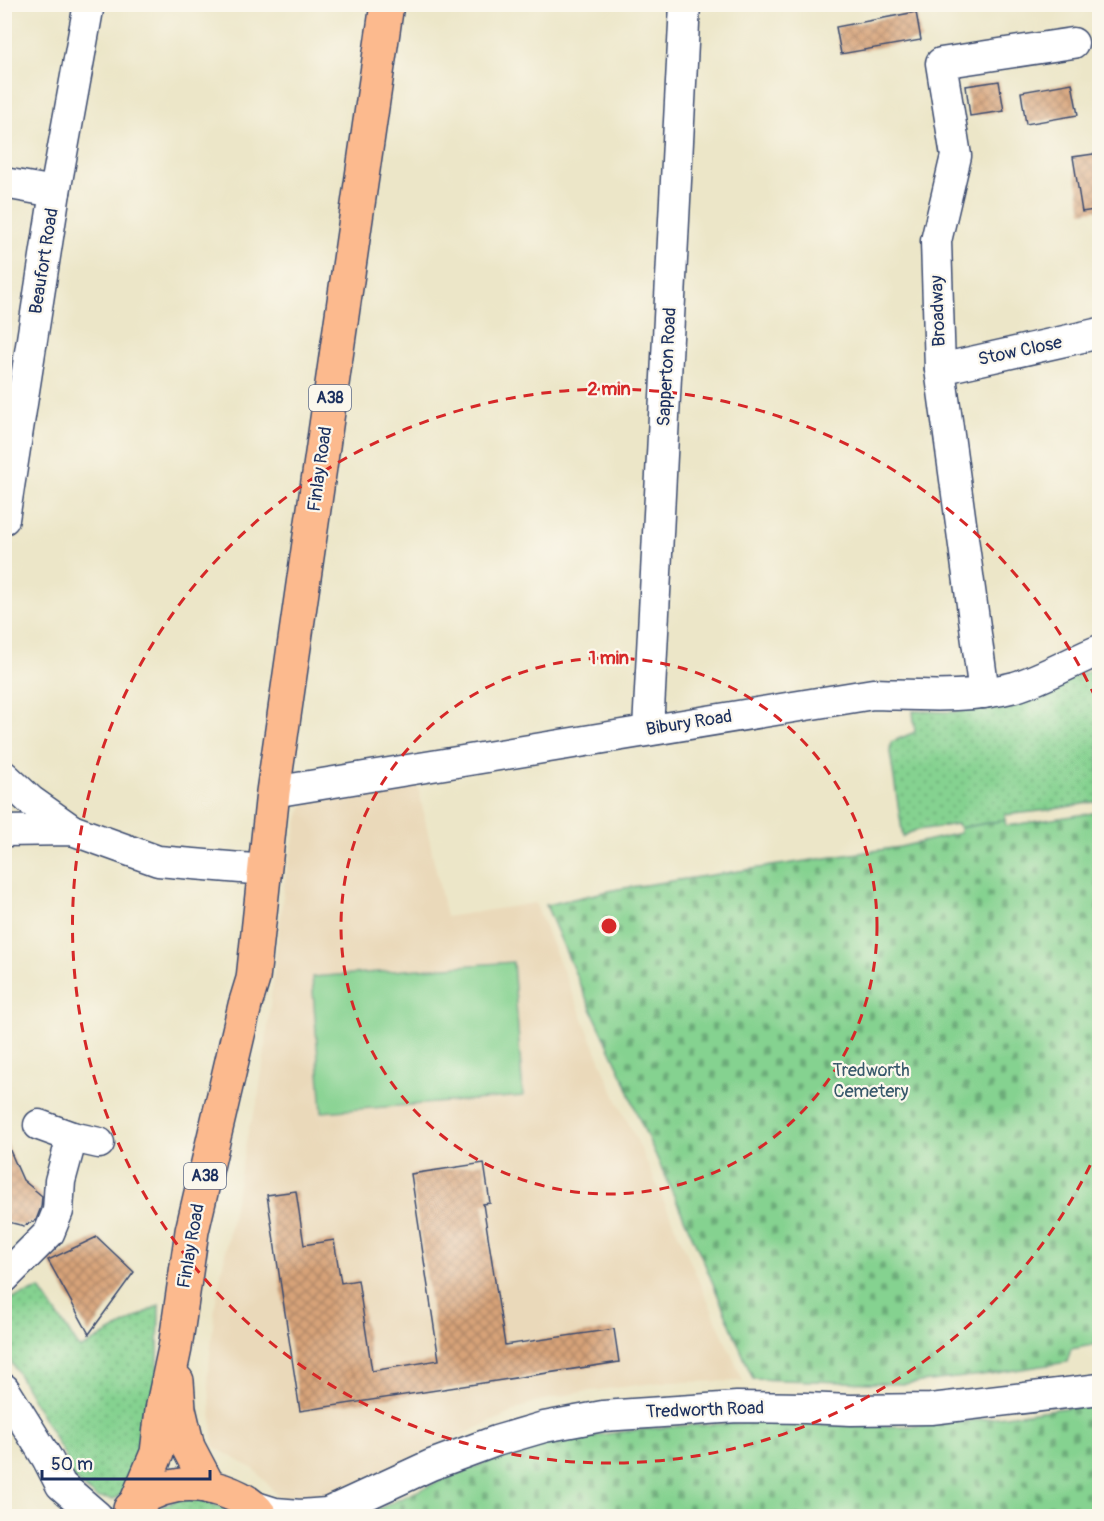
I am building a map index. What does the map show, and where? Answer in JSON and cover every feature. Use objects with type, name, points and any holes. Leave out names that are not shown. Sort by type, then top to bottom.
[{"type":"highway","name":"Finlay Road","points":[[273,792],[387,4]]},
{"type":"highway","name":"A38","points":[[245,1005],[240,979],[253,869],[273,792]]},
{"type":"highway","name":"A38","points":[[245,1005],[253,979],[273,792]]},
{"type":"highway","name":"Finlay Road","points":[[129,1510],[157,1453],[192,1232],[245,1005]]},
{"type":"highway","name":"Finlay Road","points":[[175,1348],[179,1409],[188,1447],[209,1487]]},
{"type":"highway","name":"A38","points":[[129,1510],[152,1492],[178,1485],[209,1487],[236,1496],[259,1512]]},
{"type":"street","name":"Beaufort Road","points":[[4,519],[54,192],[89,4]]},
{"type":"street","name":"Sapperton Road","points":[[648,730],[685,4]]},
{"type":"street","name":"Broadway","points":[[984,693],[940,369],[936,241],[956,156],[941,63],[1073,43]]},
{"type":"street","points":[[4,183],[54,192]]},
{"type":"street","name":"Stow Close","points":[[940,369],[1100,333]]},
{"type":"street","name":"Bibury Road","points":[[273,792],[873,694],[941,696],[984,693],[1017,686],[1100,650]]},
{"type":"street","points":[[4,776],[31,801],[72,830],[158,861],[253,869]]},
{"type":"street","points":[[4,831],[72,830]]},
{"type":"street","points":[[4,1278],[49,1233],[58,1211],[60,1181],[85,1140],[39,1125]]},
{"type":"street","points":[[4,1389],[61,1485],[97,1516]]},
{"type":"street","name":"Tredworth Road","points":[[259,1512],[326,1515],[431,1465],[496,1441],[544,1427],[603,1416],[737,1407],[851,1410],[931,1409],[1100,1389]]},
{"type":"shaded area","points":[[417,782],[446,917],[535,903],[618,1103],[637,1140],[743,1381],[662,1382],[582,1392],[534,1402],[293,1513],[254,1469],[214,1447],[208,1376],[215,1305],[249,1127],[257,1105],[285,878],[302,807],[313,800]]},
{"type":"green space","points":[[1099,667],[1099,801],[1005,815],[1005,820],[960,828],[957,824],[920,830],[910,832],[903,837],[890,752],[891,742],[915,732],[913,711],[954,712],[1016,702]]},
{"type":"green space","name":"Tredworth Cemetery","points":[[1099,812],[1099,1351],[1097,1344],[1071,1349],[1067,1362],[904,1384],[753,1379],[704,1262],[546,905],[618,889],[900,847],[960,833],[960,828],[1005,820],[1006,826]]},
{"type":"green space","points":[[513,962],[523,1096],[322,1112],[312,977]]},
{"type":"green space","points":[[40,1289],[80,1349],[159,1305],[157,1411],[146,1467],[120,1496],[114,1499],[97,1498],[69,1475],[65,1456],[5,1351],[4,1301]]},
{"type":"green space","points":[[1099,1404],[1099,1516],[363,1516],[477,1466],[570,1438],[733,1423],[910,1426]]},
{"type":"green space","points":[[188,1495],[246,1516],[141,1516]]},
{"type":"building","points":[[916,12],[921,40],[841,54],[836,27]]},
{"type":"building","points":[[999,81],[1004,111],[970,116],[966,86]]},
{"type":"building","points":[[1072,83],[1078,115],[1026,124],[1021,92]]},
{"type":"building","points":[[1100,153],[1100,209],[1082,212],[1073,157]]},
{"type":"building","points":[[4,1137],[23,1180],[42,1196],[36,1220],[24,1226],[4,1221]]},
{"type":"building","points":[[484,1163],[490,1203],[483,1204],[505,1345],[614,1329],[619,1362],[300,1411],[267,1195],[296,1191],[304,1245],[334,1240],[341,1283],[358,1280],[372,1371],[439,1360],[411,1174]]},
{"type":"building","points":[[97,1237],[134,1272],[89,1334],[48,1260]]}]
